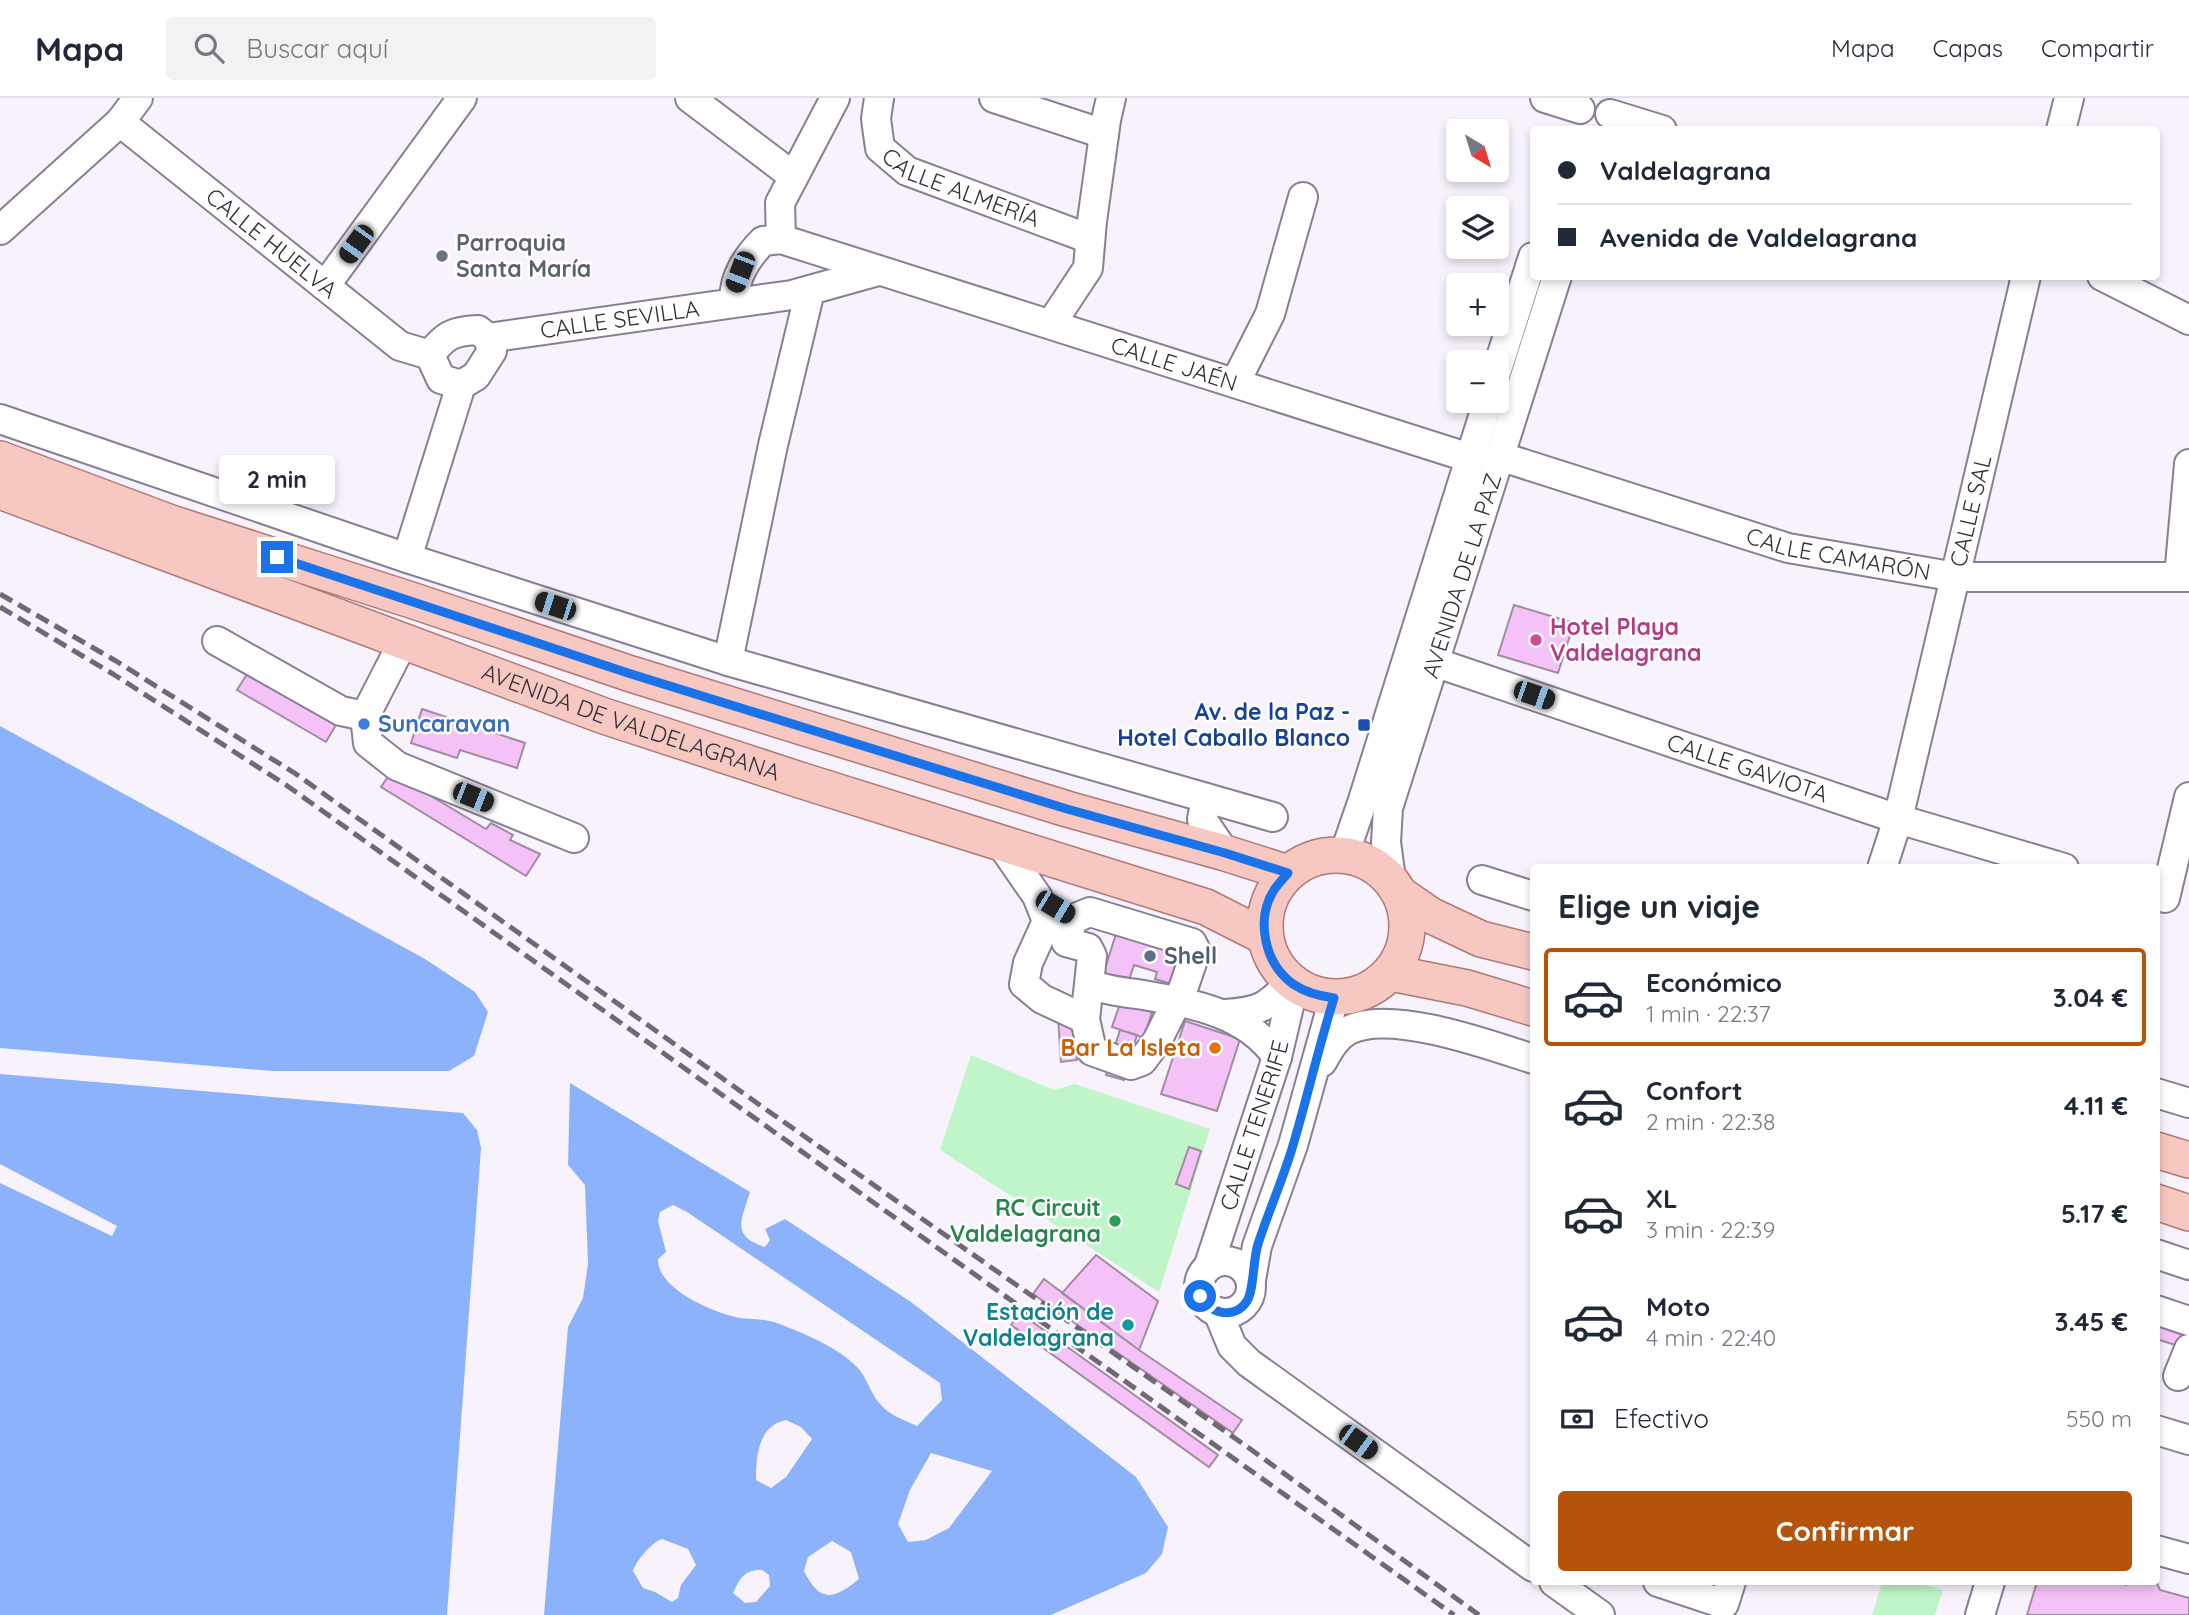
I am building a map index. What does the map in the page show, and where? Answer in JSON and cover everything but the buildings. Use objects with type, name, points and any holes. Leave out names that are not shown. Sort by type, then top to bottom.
[{"type":"main road","name":"AVENIDA DE VALDELAGRANA","points":[[0,459],[171,523],[631,674],[1288,873]]},
{"type":"main road","name":"AVENIDA DE VALDELAGRANA","points":[[0,491],[631,724],[1001,844],[1206,907],[1265,937]]},
{"type":"main road","points":[[1396,887],[1407,914],[1408,934],[1402,954],[1391,973],[1375,986],[1356,995],[1334,998],[1313,995],[1292,984],[1278,970],[1269,954],[1265,937],[1265,914],[1273,892],[1288,873],[1320,856],[1344,855],[1361,859],[1376,866],[1396,887],[1430,915],[1481,939],[1530,951]]},
{"type":"main road","points":[[1391,973],[1477,991],[1530,1007]]},
{"type":"main road","points":[[2160,1151],[2189,1160]]},
{"type":"main road","points":[[2160,1203],[2189,1213]]},
{"type":"street","points":[[0,230],[120,122],[138,98]]},
{"type":"street","points":[[325,286],[462,98]]},
{"type":"street","points":[[690,98],[793,176]]},
{"type":"street","points":[[735,302],[733,290],[756,248],[763,241],[781,239],[780,203],[835,98]]},
{"type":"street","name":"CALLE ALMERÍA","points":[[879,98],[876,119],[880,148],[907,171],[1090,240]]},
{"type":"street","points":[[994,98],[1104,134]]},
{"type":"street","points":[[1051,324],[1088,268],[1104,134],[1111,98]]},
{"type":"street","points":[[1545,98],[1579,112]]},
{"type":"street","points":[[2062,126],[2069,98]]},
{"type":"street","points":[[1610,114],[1649,126]]},
{"type":"street","name":"CALLE HUELVA","points":[[120,122],[400,346],[430,355]]},
{"type":"street","points":[[1236,383],[1270,314],[1304,197]]},
{"type":"street","name":"CALLE JAÉN","points":[[781,239],[1469,458]]},
{"type":"street","points":[[1503,350],[1530,266]]},
{"type":"street","points":[[728,661],[773,445],[801,293],[878,271]]},
{"type":"street","name":"AVENIDA DE LA PAZ","points":[[1396,887],[1386,842],[1388,807],[1557,280]]},
{"type":"street","name":"CALLE SAL","points":[[1883,864],[1898,819],[2025,280]]},
{"type":"street","points":[[2110,280],[2189,320]]},
{"type":"street","name":"CALLE SEVILLA","points":[[430,355],[441,340],[459,331],[478,330],[488,338],[801,293]]},
{"type":"street","points":[[407,558],[461,385],[475,376],[486,363],[492,351],[488,338]]},
{"type":"street","points":[[430,355],[440,379],[461,385]]},
{"type":"street","name":"AVENIDA DE LA PAZ","points":[[1344,855],[1484,413]]},
{"type":"street","points":[[0,419],[407,558],[728,661],[1273,817]]},
{"type":"street","name":"CALLE CAMARÓN","points":[[1499,456],[1788,548],[1956,577],[2184,577]]},
{"type":"street","points":[[2184,577],[2189,464]]},
{"type":"street","points":[[217,641],[341,711],[365,716]]},
{"type":"street","points":[[403,642],[365,716],[368,743],[397,766],[574,838]]},
{"type":"street","name":"CALLE GAVIOTA","points":[[1434,662],[1898,819],[2050,864]]},
{"type":"street","points":[[2170,899],[2189,797]]},
{"type":"street","points":[[1206,798],[1202,819],[1225,853]]},
{"type":"street","points":[[1001,844],[1037,896],[1047,921],[1028,963],[1024,984],[1042,999],[1085,1019]]},
{"type":"street","points":[[1482,880],[1530,895]]},
{"type":"street","points":[[1037,896],[1073,919]]},
{"type":"street","points":[[1090,912],[1192,943],[1196,951],[1183,989],[1149,1054],[1142,1061],[1131,1065],[1092,1051],[1085,1019],[1093,956],[1088,948],[1066,942],[1073,919],[1090,912]]},
{"type":"street","points":[[1089,984],[1101,989],[1175,1001],[1225,1014],[1259,1035],[1277,1057]]},
{"type":"street","points":[[1225,1014],[1247,1013],[1270,1004],[1292,984]]},
{"type":"street","name":"CALLE TENERIFE","points":[[1209,1265],[1277,1057],[1292,984]]},
{"type":"street","points":[[1477,991],[1500,1011],[1530,1019]]},
{"type":"street","name":"CALLE TENERIFE","points":[[1251,1280],[1257,1247],[1293,1145],[1334,998]]},
{"type":"street","points":[[1310,1083],[1333,1043],[1349,1029],[1380,1023],[1421,1028],[1488,1044],[1530,1058]]},
{"type":"street","points":[[2160,1094],[2189,1103]]},
{"type":"street","points":[[2160,1255],[2189,1265]]},
{"type":"street","points":[[1226,1260],[1242,1266],[1251,1280],[1251,1293],[1246,1303],[1238,1310],[1228,1313],[1218,1312],[1204,1303],[1198,1288],[1203,1271],[1209,1265],[1226,1260]]},
{"type":"street","points":[[2160,1311],[2189,1321]]},
{"type":"street","points":[[1218,1312],[1232,1346],[1249,1363],[1530,1565]]},
{"type":"street","points":[[2178,1376],[2189,1349]]},
{"type":"street","points":[[2160,1431],[2189,1440]]},
{"type":"street","points":[[2160,1551],[2189,1559]]},
{"type":"street","points":[[1557,1585],[1600,1615]]},
{"type":"street","points":[[1667,1585],[1724,1604],[1730,1585]]},
{"type":"street","points":[[1980,1615],[1989,1585]]},
{"type":"green space","name":"RC Circuit Valdelagrana","points":[[971,1055],[1054,1090],[1075,1084],[1210,1129],[1159,1292],[940,1150]]},
{"type":"green space","points":[[1881,1585],[1925,1585],[1943,1590],[1935,1615],[1872,1615]]},
{"type":"water","points":[[0,726],[425,959],[475,992],[488,1012],[474,1056],[449,1071],[272,1071],[0,1048]]},
{"type":"water","points":[[0,1074],[463,1113],[477,1130],[481,1148],[447,1615],[0,1615],[0,1183],[112,1236],[117,1226],[0,1164]]},
{"type":"water","points":[[570,1083],[750,1192],[741,1226],[747,1238],[754,1243],[765,1247],[770,1240],[765,1229],[785,1219],[911,1302],[1136,1477],[1168,1527],[1162,1554],[1146,1573],[1051,1615],[544,1615],[568,1327],[583,1298],[588,1264],[585,1185],[568,1165]],"holes":[[[673,1205],[687,1212],[940,1383],[942,1400],[917,1426],[884,1408],[857,1367],[830,1347],[777,1323],[724,1314],[687,1297],[675,1289],[660,1270],[658,1259],[666,1252],[658,1221],[660,1212]],[[786,1420],[801,1427],[812,1439],[786,1477],[771,1488],[756,1480],[758,1452],[764,1435]],[[931,1453],[992,1471],[949,1528],[926,1540],[908,1542],[898,1524],[910,1490]],[[662,1539],[688,1549],[696,1565],[681,1585],[678,1598],[672,1602],[643,1588],[633,1571],[641,1557]],[[832,1541],[851,1552],[859,1579],[842,1591],[828,1595],[822,1593],[816,1589],[804,1571],[808,1557]],[[762,1570],[769,1575],[770,1586],[756,1602],[745,1603],[733,1593],[748,1573]]]},
{"type":"railway","points":[[0,594],[116,661],[296,774],[764,1108],[1249,1448],[1479,1615]]},
{"type":"railway","points":[[0,607],[113,674],[286,785],[1454,1615]]},
{"type":"place","name":"Parroquia Santa María","points":[[442,256]]},
{"type":"place","name":"Hotel Playa Valdelagrana","points":[[1536,640]]},
{"type":"place","name":"Suncaravan","points":[[364,724]]},
{"type":"place","name":"Av. de la Paz - Hotel Caballo Blanco","points":[[1364,725]]},
{"type":"place","name":"Shell","points":[[1150,956]]},
{"type":"place","name":"Bar La Isleta","points":[[1215,1048]]},
{"type":"place","name":"RC Circuit Valdelagrana","points":[[1115,1221]]},
{"type":"place","name":"Estación de Valdelagrana","points":[[1128,1325]]},
{"type":"route","points":[[277,557],[631,674],[1067,809],[1288,873],[1273,892],[1265,914],[1265,937],[1269,954],[1278,970],[1294,985],[1313,995],[1334,998],[1293,1145],[1257,1247],[1251,1293],[1246,1303],[1238,1310],[1228,1313],[1210,1309],[1200,1296]]}]
